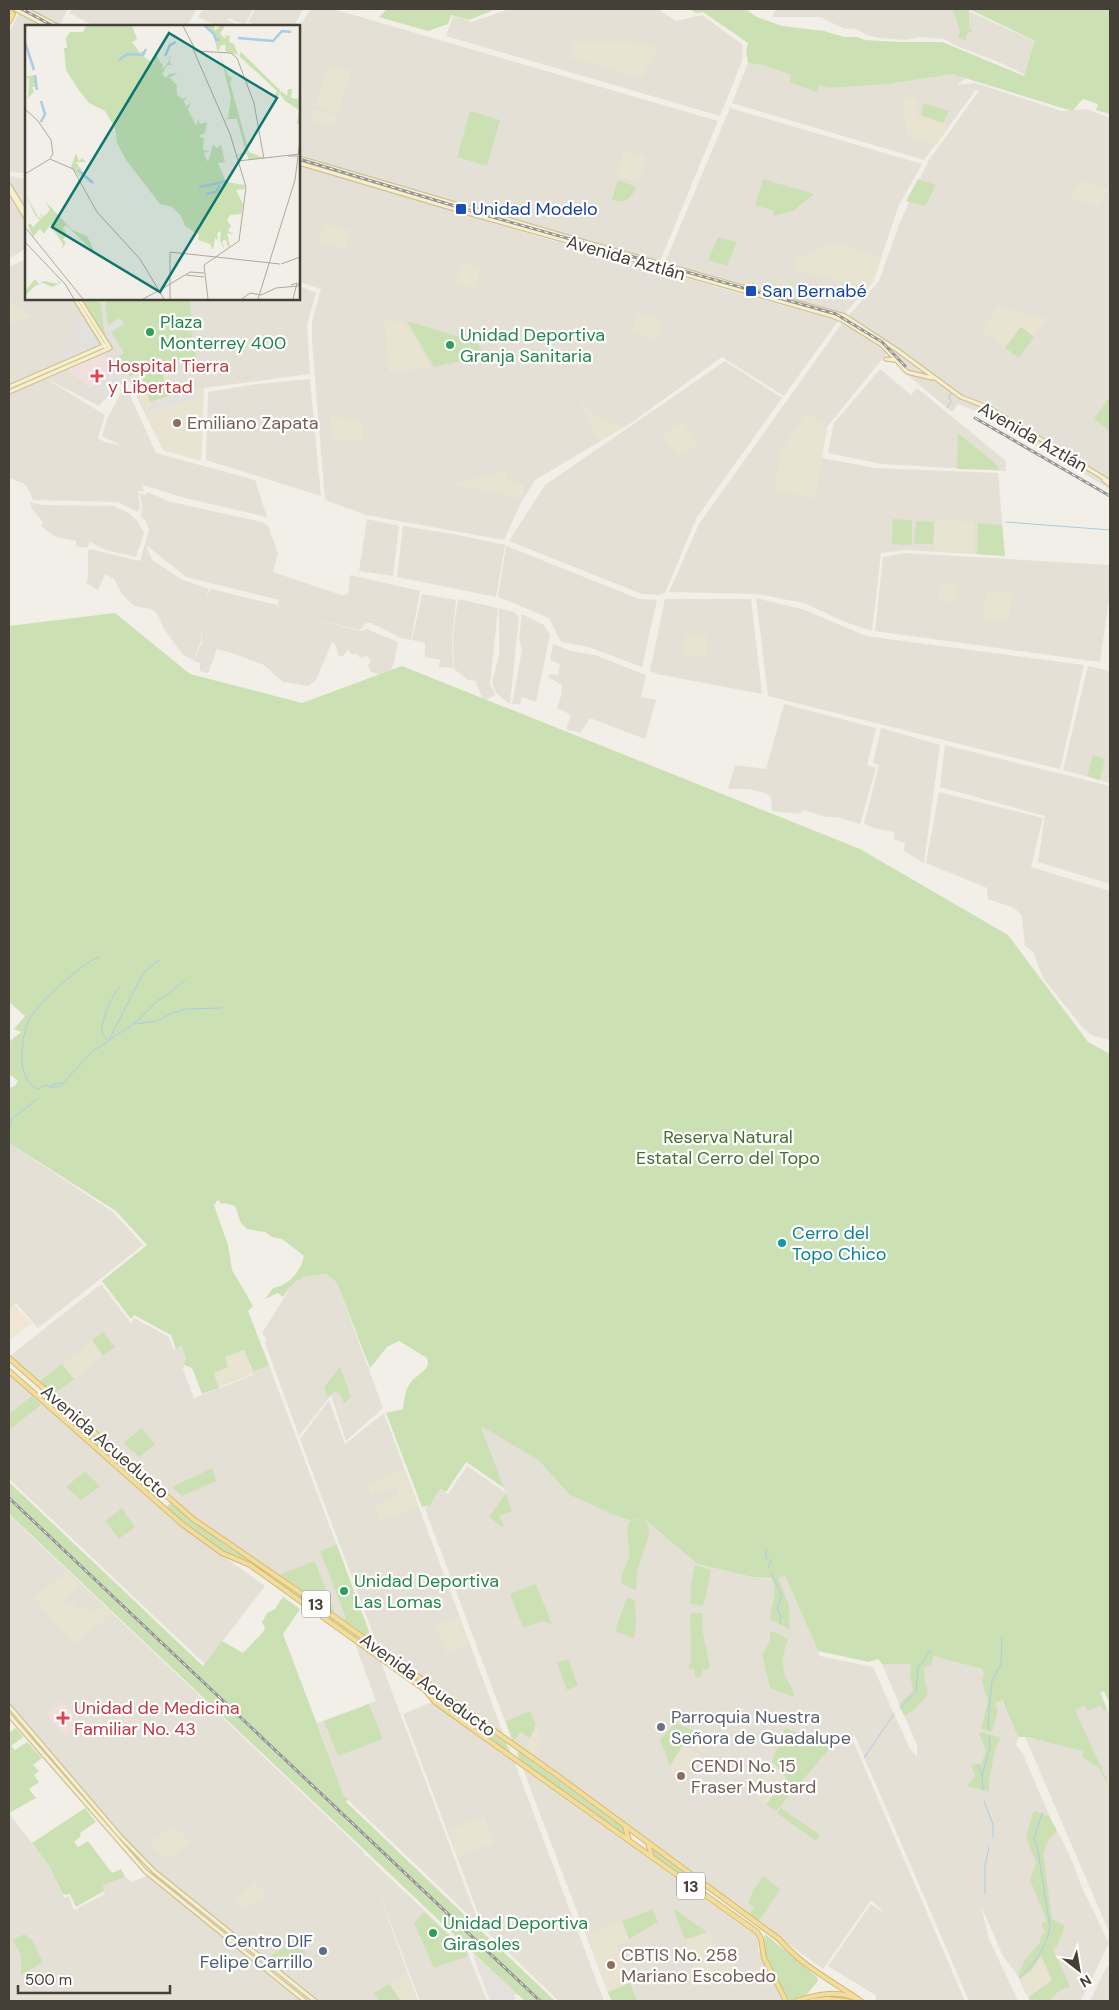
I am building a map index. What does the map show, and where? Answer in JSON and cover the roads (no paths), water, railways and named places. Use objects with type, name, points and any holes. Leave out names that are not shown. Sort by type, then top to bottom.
[{"type":"main road","points":[[15,9],[45,25]]},
{"type":"main road","points":[[25,9],[55,25]]},
{"type":"main road","points":[[9,22],[10,12]]},
{"type":"main road","name":"Avenida Aztlán","points":[[300,158],[667,266],[846,316],[961,397],[990,408],[1110,484]]},
{"type":"main road","name":"Avenida Aztlán","points":[[300,163],[468,214],[832,316],[842,320],[882,345],[910,373],[938,380]]},
{"type":"main road","points":[[9,188],[25,212]]},
{"type":"main road","points":[[9,188],[25,216]]},
{"type":"main road","points":[[76,300],[107,347]]},
{"type":"main road","points":[[80,300],[107,347]]},
{"type":"main road","points":[[9,387],[107,347]]},
{"type":"main road","points":[[9,392],[107,347]]},
{"type":"main road","points":[[886,359],[897,360]]},
{"type":"main road","name":"Avenida Acueducto","points":[[9,1358],[193,1519],[310,1599],[625,1826],[703,1883],[715,1894],[779,1939],[789,1951],[810,1968],[860,2000]]},
{"type":"main road","name":"Avenida Acueducto","points":[[9,1371],[177,1520],[229,1557],[247,1563],[272,1580],[425,1690],[434,1701],[446,1710],[758,1934]]},
{"type":"main road","points":[[29,1388],[36,1382]]},
{"type":"main road","points":[[52,1409],[59,1402]]},
{"type":"main road","points":[[81,1435],[87,1428]]},
{"type":"main road","points":[[132,1481],[141,1474]]},
{"type":"main road","points":[[9,1706],[128,1845],[154,1871],[315,2001]]},
{"type":"main road","points":[[9,1715],[145,1872],[305,2001]]},
{"type":"main road","points":[[625,1826],[629,1840]]},
{"type":"main road","points":[[629,1840],[630,1835],[636,1834]]},
{"type":"main road","points":[[640,1849],[646,1848],[647,1842]]},
{"type":"main road","points":[[647,1842],[652,1857]]},
{"type":"main road","points":[[657,1868],[662,1864]]},
{"type":"main road","points":[[698,1891],[703,1883]]},
{"type":"main road","points":[[763,1928],[758,1934],[764,1958],[786,2001]]},
{"type":"main road","points":[[855,1992],[860,2000]]},
{"type":"main road","points":[[808,2000],[829,1993],[860,2000]]},
{"type":"main road","points":[[796,2001],[835,1999],[847,2001]]},
{"type":"waterway","points":[[947,408],[951,402],[949,397],[951,393]]},
{"type":"waterway","points":[[1006,522],[1110,530]]},
{"type":"waterway","points":[[48,1086],[45,1085],[38,1089],[32,1086],[23,1069],[23,1044],[29,1020],[41,1004],[61,984],[82,967],[99,957]]},
{"type":"waterway","points":[[109,1040],[143,973],[159,960]]},
{"type":"waterway","points":[[49,1087],[63,1083],[93,1051],[136,1022],[158,1000],[185,980]]},
{"type":"waterway","points":[[107,1040],[102,1032],[102,1025],[111,1000],[120,987]]},
{"type":"waterway","points":[[135,1024],[157,1021],[172,1013],[186,1009],[221,1008]]},
{"type":"waterway","points":[[51,1087],[59,1087],[63,1084]]},
{"type":"waterway","points":[[9,1131],[12,1119],[38,1098]]},
{"type":"waterway","points":[[766,1550],[766,1557],[771,1562],[768,1567]]},
{"type":"waterway","points":[[771,1572],[782,1596],[777,1608],[781,1617],[780,1624]]},
{"type":"waterway","points":[[989,1731],[988,1721],[992,1681],[1001,1664],[1002,1638]]},
{"type":"waterway","points":[[900,1709],[916,1691],[918,1668],[931,1650]]},
{"type":"waterway","points":[[864,1758],[894,1714]]},
{"type":"waterway","points":[[983,1790],[982,1776],[990,1747],[989,1736]]},
{"type":"waterway","points":[[978,1765],[982,1776]]},
{"type":"waterway","points":[[984,1801],[993,1824],[993,1837]]},
{"type":"waterway","points":[[1020,1977],[1039,1955],[1050,1927],[1038,1851],[1034,1838],[1042,1813]]},
{"type":"waterway","points":[[985,1894],[985,1866],[989,1847]]},
{"type":"railway","points":[[22,9],[51,25]]},
{"type":"railway","points":[[300,159],[478,213],[836,314],[882,342],[905,366]]},
{"type":"railway","points":[[975,418],[1110,496]]},
{"type":"railway","points":[[9,1498],[540,2001]]},
{"type":"place","name":"Unidad Modelo","points":[[461,209]]},
{"type":"place","name":"San Bernabé","points":[[751,291]]},
{"type":"place","name":"Plaza Monterrey 400","points":[[150,332]]},
{"type":"place","name":"Unidad Deportiva Granja Sanitaria","points":[[450,345]]},
{"type":"place","name":"Hospital Tierra y Libertad","points":[[97,376]]},
{"type":"place","name":"Emiliano Zapata","points":[[177,423]]},
{"type":"place","name":"Cerro del Topo Chico","points":[[782,1243]]},
{"type":"place","name":"Unidad Deportiva Las Lomas","points":[[344,1591]]},
{"type":"place","name":"Unidad de Medicina Familiar No. 43","points":[[63,1718]]},
{"type":"place","name":"Parroquia Nuestra Señora de Guadalupe","points":[[661,1727]]},
{"type":"place","name":"CENDI No. 15 Fraser Mustard","points":[[681,1776]]},
{"type":"place","name":"Unidad Deportiva Girasoles","points":[[433,1933]]},
{"type":"place","name":"Centro DIF Felipe Carrillo","points":[[323,1951]]},
{"type":"place","name":"CBTIS No. 258 Mariano Escobedo","points":[[611,1965]]},
{"type":"park label","name":"Reserva Natural Estatal Cerro del Topo","points":[[728,1147]]}]
